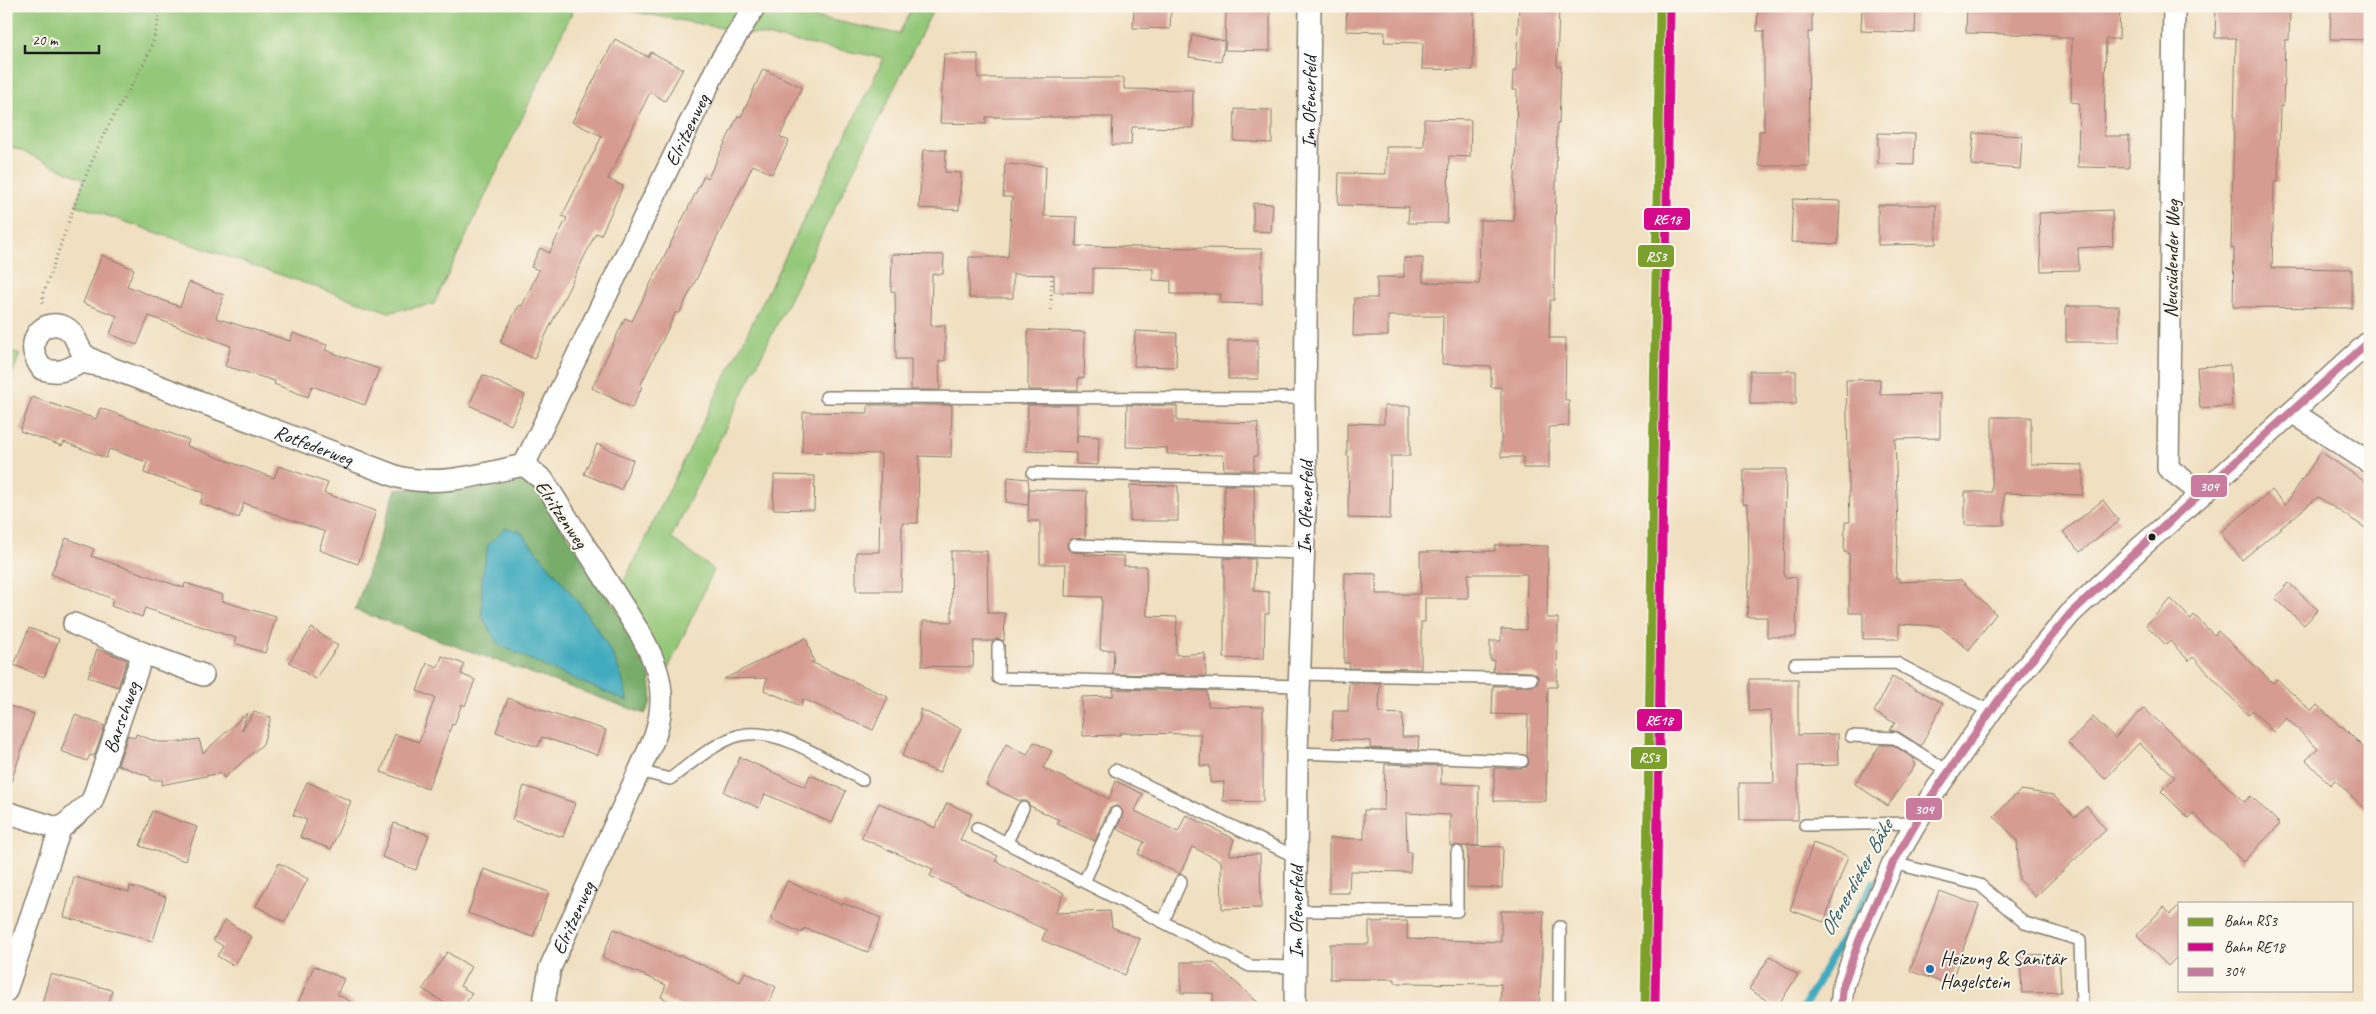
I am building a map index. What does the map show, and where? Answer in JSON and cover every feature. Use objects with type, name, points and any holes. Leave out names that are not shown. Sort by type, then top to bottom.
[{"type":"street","name":"Elritzenweg","points":[[543,1008],[550,968],[655,736],[661,715],[661,684],[651,654],[543,480],[524,465],[719,63],[755,6]]},
{"type":"street","name":"Im Ofenerfeld","points":[[1295,1008],[1297,753],[1306,479],[1305,398],[1310,6]]},
{"type":"street","name":"Neusüdender Weg","points":[[2174,6],[2168,468],[2202,494]]},
{"type":"street","name":"Rotfederweg","points":[[111,368],[82,362],[64,371],[54,372],[42,369],[33,349],[35,336],[42,328],[53,324],[63,326],[73,333],[84,354],[111,368],[398,477],[412,480],[437,481],[524,465]]},
{"type":"street","points":[[1840,1008],[1843,986],[1852,959],[1893,863],[1949,772],[1991,712],[2070,614],[2142,546],[2370,341]]},
{"type":"street","points":[[2292,412],[2370,463]]},
{"type":"street","points":[[74,624],[142,653],[203,675]]},
{"type":"street","name":"Barschweg","points":[[60,829],[92,801],[142,653]]},
{"type":"street","points":[[6,812],[60,829],[6,991]]},
{"type":"lane","points":[[826,396],[1305,398]]},
{"type":"lane","points":[[1033,474],[1306,479]]},
{"type":"lane","points":[[1074,545],[1303,553]]},
{"type":"lane","points":[[998,646],[998,678],[1531,679]]},
{"type":"lane","points":[[1796,664],[1896,663],[1991,712]]},
{"type":"lane","points":[[639,771],[670,779],[717,745],[736,736],[757,733],[785,739],[862,780]]},
{"type":"lane","points":[[1851,736],[1895,738],[1949,772]]},
{"type":"lane","points":[[1297,753],[1522,760]]},
{"type":"lane","points":[[1115,770],[1296,857]]},
{"type":"lane","points":[[1007,842],[1023,808]]},
{"type":"lane","points":[[1084,882],[1116,814]]},
{"type":"lane","points":[[1805,826],[1916,823]]},
{"type":"lane","points":[[977,828],[1250,966],[1296,967]]},
{"type":"lane","points":[[1296,911],[1457,911],[1457,852]]},
{"type":"lane","points":[[1893,863],[1980,885],[2025,923],[2080,940],[2082,1008]]},
{"type":"lane","points":[[1163,922],[1181,881]]},
{"type":"lane","points":[[1559,1008],[1560,927]]},
{"type":"path","points":[[42,328],[43,294],[85,179],[101,139],[146,60],[158,27],[160,6]]},
{"type":"path","points":[[1051,310],[1052,272]]},
{"type":"green space","points":[[6,6],[575,6],[434,304],[389,312],[76,205],[84,179],[6,144]]},
{"type":"green space","points":[[603,6],[761,6],[899,34],[913,6],[935,6],[671,538],[714,570],[661,684],[616,597],[884,58]]},
{"type":"green space","points":[[6,349],[20,354],[6,390]]},
{"type":"green space","points":[[517,478],[537,490],[634,635],[650,677],[652,700],[645,714],[355,610],[396,489],[417,489]]},
{"type":"water","points":[[505,528],[520,531],[585,611],[613,656],[622,679],[627,701],[555,671],[498,644],[482,616],[482,577],[488,545]]},
{"type":"building","points":[[1134,6],[1171,6],[1170,29],[1133,28]]},
{"type":"building","points":[[1226,6],[1270,6],[1270,51],[1225,50]]},
{"type":"building","points":[[1347,6],[1474,6],[1473,70],[1422,69],[1423,43],[1384,42],[1385,32],[1346,31]]},
{"type":"building","points":[[1519,6],[1559,6],[1557,66],[1561,66],[1559,124],[1557,123],[1554,300],[1550,300],[1549,338],[1566,338],[1565,400],[1569,400],[1569,426],[1549,427],[1549,468],[1523,468],[1523,457],[1501,457],[1501,387],[1491,387],[1491,366],[1442,364],[1443,316],[1388,316],[1388,336],[1353,336],[1354,298],[1377,298],[1377,277],[1404,277],[1404,258],[1423,258],[1423,282],[1479,284],[1480,220],[1514,221],[1517,90],[1512,90],[1513,71],[1516,71]]},
{"type":"building","points":[[1758,6],[1812,6],[1812,32],[1808,32],[1809,166],[1759,166],[1759,131],[1764,131],[1764,31],[1757,31]]},
{"type":"building","points":[[1862,6],[1916,6],[1915,33],[1861,31]]},
{"type":"building","points":[[1967,6],[2120,6],[2119,39],[2106,39],[2104,136],[2129,136],[2129,168],[2078,167],[2079,103],[2071,102],[2072,38],[2057,38],[2057,35],[1966,33]]},
{"type":"building","points":[[2216,6],[2290,7],[2289,40],[2285,40],[2283,107],[2280,106],[2278,182],[2274,182],[2272,268],[2352,269],[2352,308],[2233,307],[2234,248],[2231,248],[2236,38],[2215,38]]},
{"type":"building","points":[[2331,6],[2370,7],[2370,40],[2330,39]]},
{"type":"building","points":[[1192,35],[1225,41],[1221,62],[1189,57]]},
{"type":"building","points":[[615,39],[648,57],[651,52],[683,69],[665,101],[650,92],[608,179],[623,186],[601,235],[596,233],[534,359],[500,342],[519,305],[522,306],[539,270],[531,267],[540,248],[549,253],[567,218],[562,216],[602,136],[572,122]]},
{"type":"building","points":[[944,54],[978,54],[978,78],[1124,78],[1124,89],[1193,90],[1193,128],[1132,127],[1131,145],[1112,145],[1113,117],[986,117],[986,124],[940,123]]},
{"type":"building","points":[[763,69],[802,87],[780,137],[789,141],[772,174],[753,165],[679,314],[676,312],[640,386],[642,387],[632,408],[592,388],[625,318],[632,321],[704,176],[708,178],[738,116],[741,117]]},
{"type":"building","points":[[1235,109],[1272,110],[1272,143],[1234,141]]},
{"type":"building","points":[[1424,119],[1471,120],[1470,157],[1449,156],[1447,223],[1408,223],[1409,207],[1338,205],[1339,173],[1386,174],[1386,147],[1424,147]]},
{"type":"building","points":[[1878,133],[1915,134],[1914,165],[1878,164]]},
{"type":"building","points":[[1974,133],[2022,136],[2020,169],[1971,165]]},
{"type":"building","points":[[923,150],[946,150],[945,172],[961,173],[959,210],[919,208]]},
{"type":"building","points":[[1005,164],[1046,166],[1044,216],[1077,217],[1076,246],[1262,249],[1262,304],[1220,303],[1221,294],[1171,294],[1171,281],[1153,280],[1153,269],[1093,268],[1093,293],[1054,292],[1054,275],[1013,274],[1013,298],[969,298],[969,257],[1008,257],[1012,197],[1003,197]]},
{"type":"building","points":[[1793,199],[1840,201],[1838,244],[1791,242]]},
{"type":"building","points":[[1253,203],[1273,204],[1271,232],[1253,231]]},
{"type":"building","points":[[1878,205],[1936,205],[1936,244],[1878,245]]},
{"type":"building","points":[[2112,210],[2113,246],[2078,248],[2079,270],[2041,271],[2039,213]]},
{"type":"building","points":[[892,254],[944,255],[943,274],[932,274],[931,326],[945,325],[945,361],[939,361],[940,390],[911,390],[911,359],[896,359],[895,292],[891,291]]},
{"type":"building","points":[[102,255],[134,269],[127,286],[180,307],[189,282],[224,295],[216,318],[290,341],[293,333],[327,345],[325,350],[379,369],[365,405],[312,386],[308,397],[274,384],[275,381],[225,366],[231,346],[149,316],[137,345],[110,334],[117,316],[83,303]]},
{"type":"building","points":[[2066,306],[2119,306],[2119,342],[2066,342]]},
{"type":"building","points":[[1028,330],[1085,332],[1084,378],[1078,378],[1078,390],[1028,390]]},
{"type":"building","points":[[1135,331],[1177,333],[1176,367],[1134,366]]},
{"type":"building","points":[[1228,340],[1258,340],[1258,379],[1228,379]]},
{"type":"building","points":[[2230,365],[2232,406],[2200,408],[2197,367]]},
{"type":"building","points":[[1750,371],[1796,371],[1796,404],[1750,404]]},
{"type":"building","points":[[483,375],[525,395],[511,425],[469,405]]},
{"type":"building","points":[[1880,379],[1880,395],[1940,394],[1940,438],[1895,439],[1898,527],[1896,578],[1899,578],[1899,582],[1961,580],[1996,614],[1969,650],[1939,626],[1899,624],[1899,639],[1863,639],[1863,613],[1849,613],[1849,553],[1844,552],[1845,522],[1850,522],[1846,380]]},
{"type":"building","points":[[32,397],[96,419],[100,408],[189,440],[187,446],[274,478],[279,466],[328,483],[324,493],[376,511],[358,564],[319,550],[325,532],[244,503],[239,518],[200,503],[204,493],[144,473],[147,462],[109,449],[106,458],[64,442],[62,446],[20,431]]},
{"type":"building","points":[[868,405],[952,405],[951,457],[919,456],[918,523],[902,523],[901,591],[856,591],[856,552],[879,552],[881,454],[802,452],[803,412],[868,413]]},
{"type":"building","points":[[1028,405],[1077,405],[1077,435],[1099,437],[1098,465],[1076,464],[1076,453],[1026,451]]},
{"type":"building","points":[[1127,405],[1177,406],[1177,421],[1258,423],[1257,456],[1254,456],[1254,470],[1224,470],[1223,455],[1167,454],[1167,448],[1126,447]]},
{"type":"building","points":[[1384,406],[1410,406],[1410,456],[1391,456],[1390,519],[1348,518],[1349,456],[1347,456],[1347,423],[1384,424]]},
{"type":"building","points":[[1992,417],[2031,417],[2031,464],[2083,465],[2083,495],[2004,493],[2004,525],[1965,525],[1965,492],[1992,492]]},
{"type":"building","points":[[597,444],[633,460],[621,490],[584,474]]},
{"type":"building","points":[[2321,452],[2370,485],[2370,531],[2318,497],[2242,560],[2220,533],[2272,490],[2285,505]]},
{"type":"building","points":[[1744,469],[1786,469],[1784,577],[1797,578],[1796,637],[1767,637],[1767,617],[1747,617],[1749,577],[1748,504],[1743,504]]},
{"type":"building","points":[[774,475],[815,476],[814,510],[773,509]]},
{"type":"building","points":[[1008,477],[1028,479],[1028,505],[1006,502]]},
{"type":"building","points":[[1130,485],[1178,486],[1178,521],[1130,521]]},
{"type":"building","points":[[1224,485],[1254,485],[1255,544],[1225,543]]},
{"type":"building","points":[[1029,489],[1087,491],[1085,538],[1070,539],[1067,544],[1068,549],[1073,552],[1085,553],[1085,555],[1124,556],[1124,566],[1146,566],[1147,616],[1177,617],[1176,655],[1205,653],[1206,676],[1113,674],[1114,650],[1100,650],[1102,597],[1065,596],[1066,564],[1040,564],[1040,521],[1028,521]]},
{"type":"building","points":[[2103,500],[2119,521],[2080,552],[2063,532]]},
{"type":"building","points":[[66,538],[94,549],[91,556],[184,588],[185,583],[223,595],[222,601],[276,617],[265,653],[234,643],[236,638],[145,608],[142,617],[111,606],[113,599],[51,574]]},
{"type":"building","points":[[1495,545],[1548,546],[1547,618],[1558,618],[1557,687],[1548,687],[1546,801],[1494,801],[1494,768],[1522,768],[1527,767],[1529,762],[1527,756],[1528,715],[1492,714],[1493,686],[1531,686],[1538,682],[1538,676],[1531,672],[1493,671],[1494,660],[1490,660],[1490,641],[1501,641],[1501,629],[1526,630],[1527,574],[1468,574],[1468,598],[1425,598],[1425,622],[1421,622],[1421,669],[1349,668],[1350,663],[1344,663],[1345,573],[1376,574],[1376,594],[1421,594],[1420,552],[1495,551]]},
{"type":"building","points":[[951,551],[987,551],[988,613],[1005,613],[1004,641],[998,639],[993,641],[974,641],[973,667],[922,666],[923,621],[952,622]]},
{"type":"building","points":[[1224,558],[1255,559],[1254,591],[1269,592],[1269,614],[1265,614],[1264,659],[1224,658]]},
{"type":"building","points":[[2289,583],[2318,610],[2304,625],[2275,598]]},
{"type":"building","points":[[2171,599],[2191,619],[2194,615],[2214,635],[2218,631],[2273,683],[2277,679],[2311,711],[2317,705],[2342,726],[2370,754],[2370,814],[2335,780],[2330,785],[2306,760],[2318,749],[2286,718],[2273,732],[2252,710],[2248,715],[2193,657],[2189,661],[2170,641],[2166,645],[2146,625]]},
{"type":"building","points":[[29,628],[59,639],[44,677],[14,665]]},
{"type":"building","points":[[312,628],[338,646],[315,679],[289,662]]},
{"type":"building","points":[[806,638],[814,662],[811,662],[888,697],[873,730],[803,699],[801,706],[764,690],[767,678],[724,679]]},
{"type":"building","points":[[97,649],[127,660],[118,687],[88,677]]},
{"type":"building","points":[[442,656],[464,664],[461,674],[475,680],[465,706],[462,704],[454,725],[452,724],[428,789],[381,772],[395,734],[419,742],[435,698],[417,691],[427,663],[438,667]]},
{"type":"building","points":[[1892,677],[1943,703],[1921,746],[1899,732],[1890,730],[1895,723],[1874,712]]},
{"type":"building","points":[[1749,679],[1798,679],[1798,735],[1838,734],[1839,765],[1798,766],[1798,820],[1740,820],[1739,783],[1774,783],[1771,711],[1749,711]]},
{"type":"building","points":[[1349,683],[1380,683],[1379,713],[1403,714],[1402,737],[1419,737],[1418,750],[1370,748],[1370,741],[1332,739],[1333,711],[1348,711]]},
{"type":"building","points":[[1113,689],[1207,691],[1208,706],[1263,707],[1263,802],[1223,801],[1224,782],[1210,783],[1210,766],[1200,766],[1201,734],[1120,733],[1120,735],[1083,736],[1082,697],[1113,696]]},
{"type":"building","points":[[508,698],[570,720],[606,730],[598,755],[542,737],[538,747],[496,732]]},
{"type":"building","points":[[6,705],[34,714],[10,785],[6,785]]},
{"type":"building","points":[[2144,708],[2244,802],[2251,796],[2280,824],[2243,862],[2193,813],[2188,818],[2161,791],[2175,777],[2139,743],[2105,779],[2068,743],[2093,717],[2115,738]]},
{"type":"building","points":[[920,709],[961,729],[939,773],[902,756],[920,719]]},
{"type":"building","points":[[254,712],[271,717],[263,744],[224,778],[221,773],[161,785],[163,780],[150,780],[150,777],[118,765],[128,735],[135,738],[136,734],[158,742],[180,742],[199,739],[203,753],[247,713],[242,730]]},
{"type":"building","points":[[75,715],[105,726],[94,756],[90,755],[87,761],[61,751]]},
{"type":"building","points":[[1034,742],[1052,751],[1043,768],[1109,799],[1116,781],[1143,794],[1135,811],[1178,832],[1186,815],[1234,839],[1229,855],[1260,854],[1261,908],[1222,909],[1221,861],[1192,847],[1180,874],[1138,854],[1144,842],[1117,829],[1123,813],[1119,806],[1109,809],[1095,841],[1057,824],[1059,820],[1030,806],[1027,801],[1020,801],[986,785],[1006,744],[1027,755]]},
{"type":"building","points":[[1880,745],[1893,745],[1914,759],[1913,763],[1915,765],[1888,806],[1855,784]]},
{"type":"building","points":[[740,757],[805,787],[810,775],[846,791],[832,823],[765,794],[759,808],[724,792]]},
{"type":"building","points":[[1385,764],[1441,766],[1441,784],[1479,785],[1478,846],[1450,846],[1450,815],[1406,813],[1407,852],[1411,852],[1410,872],[1350,871],[1349,893],[1329,893],[1329,838],[1364,839],[1364,810],[1384,810]]},
{"type":"building","points":[[307,782],[351,801],[331,849],[300,837],[307,820],[293,815]]},
{"type":"building","points":[[524,786],[575,803],[563,837],[512,820]]},
{"type":"building","points":[[2021,790],[2053,795],[2075,817],[2087,806],[2106,830],[2035,897],[2019,879],[2017,840],[1994,816]]},
{"type":"building","points":[[879,803],[935,828],[947,803],[972,814],[960,840],[998,856],[995,861],[1064,893],[1055,913],[1110,911],[1112,927],[1140,939],[1125,975],[1042,940],[1046,930],[930,876],[933,869],[861,838]]},
{"type":"building","points":[[152,811],[197,827],[185,861],[140,846]]},
{"type":"building","points":[[394,823],[429,835],[416,870],[382,857]]},
{"type":"building","points":[[1813,843],[1848,856],[1824,922],[1790,910]]},
{"type":"building","points":[[1468,846],[1503,847],[1502,888],[1467,887]]},
{"type":"building","points":[[279,863],[308,879],[285,922],[256,906]]},
{"type":"building","points":[[484,869],[549,892],[533,937],[468,913]]},
{"type":"building","points":[[74,877],[129,892],[130,886],[166,897],[153,941],[64,917]]},
{"type":"building","points":[[787,881],[842,905],[843,903],[881,918],[868,952],[804,928],[802,933],[770,919]]},
{"type":"building","points":[[1939,891],[1979,905],[1950,985],[1910,971]]},
{"type":"building","points":[[2164,907],[2170,914],[2178,907],[2178,956],[2168,966],[2137,935]]},
{"type":"building","points":[[1501,911],[1544,911],[1539,1008],[1500,1008],[1501,984],[1395,983],[1395,979],[1330,979],[1330,944],[1369,944],[1369,922],[1407,921],[1407,939],[1501,942]]},
{"type":"building","points":[[225,920],[252,937],[234,966],[217,956],[223,946],[213,940]]},
{"type":"building","points":[[614,929],[679,957],[680,955],[740,982],[745,972],[776,987],[766,1008],[684,1008],[661,997],[666,985],[602,957]]},
{"type":"building","points":[[447,952],[471,967],[460,986],[472,993],[463,1008],[452,1008],[423,989]]},
{"type":"building","points":[[2059,954],[2061,992],[2022,993],[2020,955]]},
{"type":"building","points":[[1770,956],[1798,975],[1777,1007],[1749,989]]},
{"type":"building","points":[[1181,962],[1213,962],[1264,1008],[1213,1008],[1213,993],[1181,993]]},
{"type":"building","points":[[314,966],[344,979],[337,994],[362,1008],[296,1008]]},
{"type":"building","points":[[50,974],[112,990],[108,1008],[41,1008]]},
{"type":"waterway","name":"Ofenerdieker Bäke","points":[[1803,1008],[1874,883]]},
{"type":"rail line","name":"RS3","points":[[1645,1008],[1660,6]]},
{"type":"rail line","name":"RE18","points":[[1655,1008],[1670,6]]},
{"type":"transit line","name":"304","points":[[1841,1008],[1843,986],[1859,941],[1893,863],[1931,797],[1998,701],[2070,614],[2142,546],[2370,341]]},
{"type":"place","name":"Heizung & Sanitär Hagelstein","points":[[1930,969]]}]
